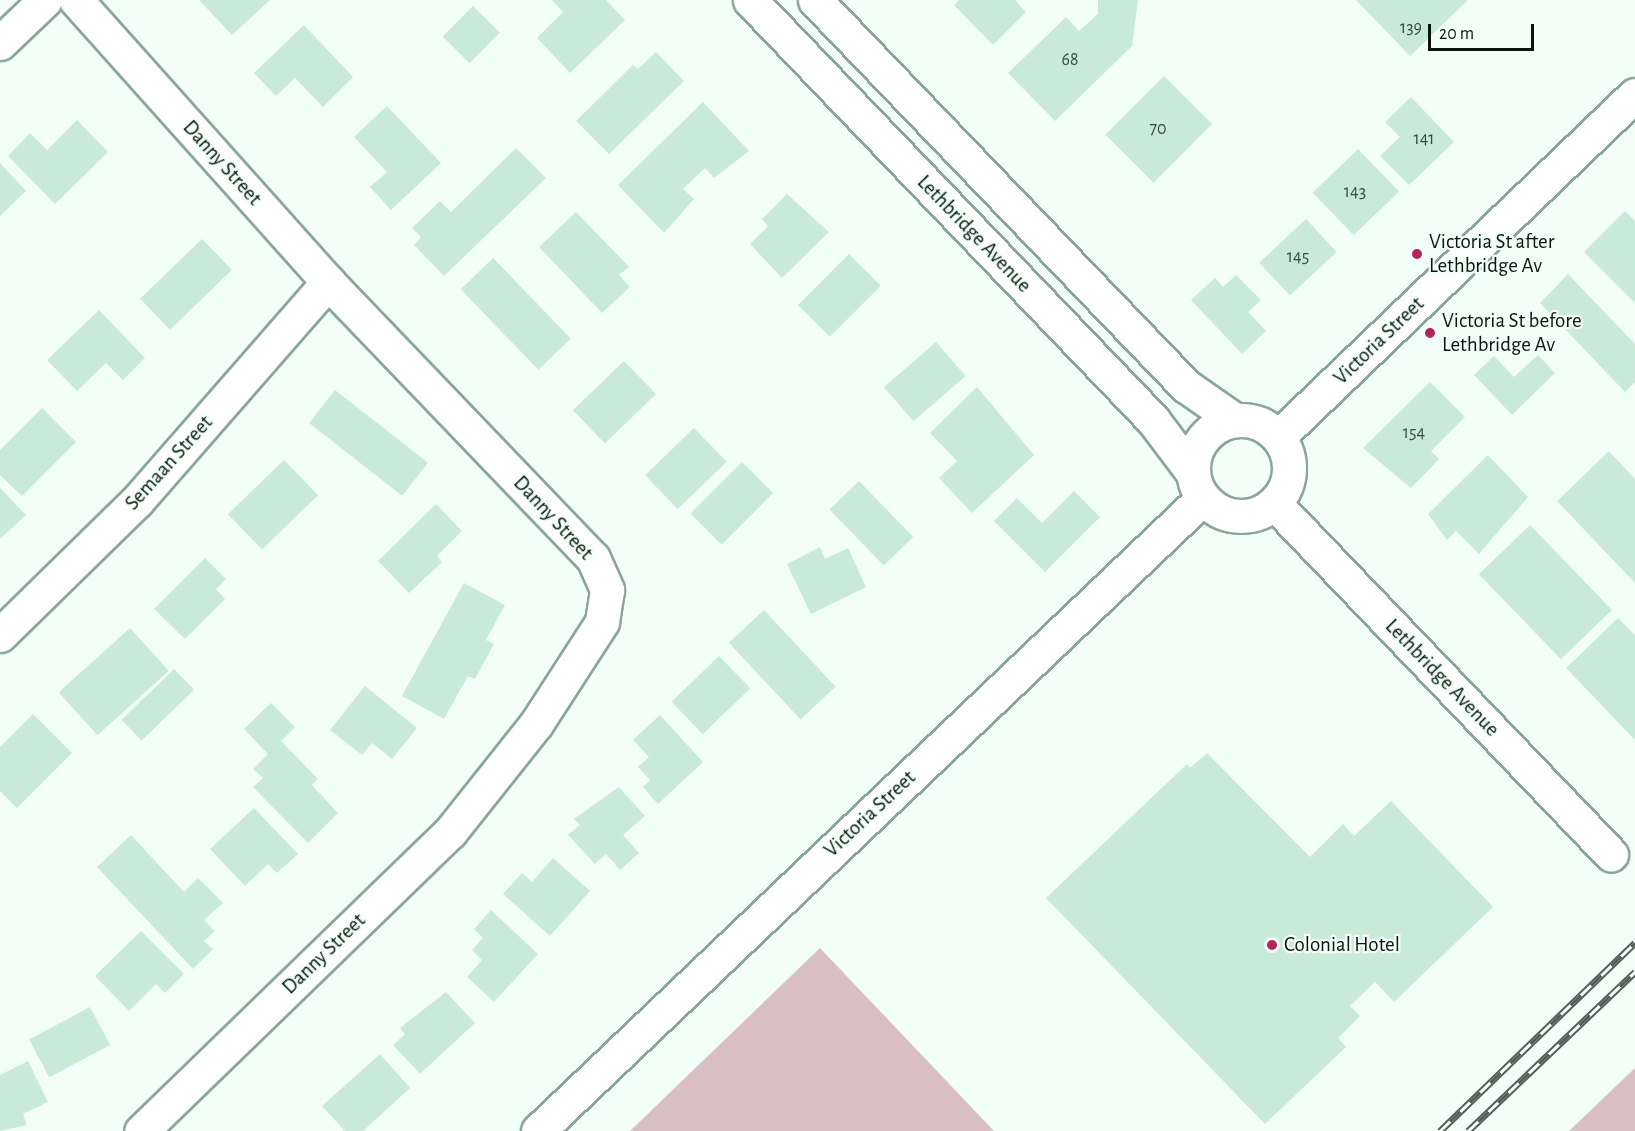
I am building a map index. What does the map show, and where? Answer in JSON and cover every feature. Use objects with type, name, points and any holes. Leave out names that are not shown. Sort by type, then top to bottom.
[{"type":"street","points":[[0,43],[45,0]]},
{"type":"street","name":"Danny Street","points":[[76,0],[328,282],[593,558],[607,590],[602,622],[536,724],[450,832],[141,1131]]},
{"type":"street","name":"Lethbridge Avenue","points":[[750,0],[1153,420],[1198,486]]},
{"type":"street","points":[[815,0],[1186,386],[1235,420],[1266,426],[1278,437],[1289,471],[1274,503],[1238,515],[1198,486],[1206,435],[1235,420]]},
{"type":"street","name":"Victoria Street","points":[[1278,437],[1635,96]]},
{"type":"street","name":"Semaan Street","points":[[0,635],[137,501],[328,282]]},
{"type":"street","name":"Victoria Street","points":[[538,1131],[1198,486]]},
{"type":"street","name":"Lethbridge Avenue","points":[[1274,503],[1611,854]]},
{"type":"shaded area","points":[[820,948],[994,1131],[630,1131]]},
{"type":"shaded area","points":[[1635,1068],[1635,1131],[1569,1131]]},
{"type":"building","points":[[199,0],[270,0],[232,35]]},
{"type":"building","points":[[552,0],[606,0],[625,20],[570,73],[537,38],[563,12]]},
{"type":"building","points":[[959,0],[1015,0],[1026,12],[993,45],[954,5]]},
{"type":"building","points":[[1098,0],[1138,0],[1132,46],[1055,121],[1008,73],[1066,17],[1079,31],[1098,14]]},
{"type":"building","points":[[1356,0],[1468,0],[1410,56]]},
{"type":"building","points":[[473,6],[500,33],[469,63],[443,36]]},
{"type":"building","points":[[304,25],[353,77],[323,107],[295,78],[276,96],[254,73]]},
{"type":"building","points":[[656,52],[684,81],[609,154],[576,121],[633,65],[638,69]]},
{"type":"building","points":[[1164,76],[1212,124],[1153,183],[1105,135]]},
{"type":"building","points":[[1411,97],[1454,142],[1409,185],[1380,156],[1400,137],[1385,122]]},
{"type":"building","points":[[703,102],[749,151],[714,178],[705,168],[683,189],[694,199],[664,233],[618,185]]},
{"type":"building","points":[[387,106],[441,163],[391,210],[370,187],[387,172],[354,137]]},
{"type":"building","points":[[77,120],[108,152],[55,204],[8,156],[30,133],[47,150]]},
{"type":"building","points":[[516,148],[546,178],[444,276],[414,245],[421,237],[412,228],[440,201],[451,212]]},
{"type":"building","points":[[1358,149],[1399,191],[1354,235],[1313,193]]},
{"type":"building","points":[[0,163],[26,191],[0,216]]},
{"type":"building","points":[[787,194],[829,232],[782,278],[750,244],[768,226],[762,219]]},
{"type":"building","points":[[1625,211],[1635,221],[1635,303],[1584,252]]},
{"type":"building","points":[[576,212],[629,267],[619,275],[630,287],[602,313],[539,247]]},
{"type":"building","points":[[1306,219],[1337,252],[1290,296],[1259,263]]},
{"type":"building","points":[[202,239],[232,270],[170,330],[140,299]]},
{"type":"building","points":[[849,254],[881,286],[830,337],[798,305]]},
{"type":"building","points":[[493,258],[571,339],[538,370],[461,289]]},
{"type":"building","points":[[1568,274],[1635,344],[1635,382],[1625,392],[1540,303]]},
{"type":"building","points":[[1236,275],[1261,300],[1248,312],[1266,331],[1242,354],[1191,300],[1215,278],[1223,287]]},
{"type":"building","points":[[99,310],[145,358],[123,380],[106,363],[77,391],[47,360]]},
{"type":"building","points":[[936,342],[966,376],[913,421],[884,387]]},
{"type":"building","points":[[1538,355],[1555,373],[1512,415],[1474,375],[1494,356],[1514,377]]},
{"type":"building","points":[[624,361],[656,394],[605,443],[573,410]]},
{"type":"building","points":[[1430,382],[1465,417],[1431,451],[1439,459],[1411,488],[1363,448]]},
{"type":"building","points":[[977,387],[1034,455],[972,513],[939,478],[957,461],[930,433]]},
{"type":"building","points":[[335,390],[428,463],[402,496],[309,423]]},
{"type":"building","points":[[42,408],[76,442],[22,496],[0,475],[0,450]]},
{"type":"building","points":[[694,428],[727,462],[678,509],[645,475]]},
{"type":"building","points":[[1609,451],[1635,479],[1635,583],[1557,501]]},
{"type":"building","points":[[1488,455],[1528,497],[1479,554],[1456,531],[1447,540],[1428,514]]},
{"type":"building","points":[[284,460],[318,495],[262,549],[228,514]]},
{"type":"building","points":[[742,462],[773,493],[721,545],[690,514]]},
{"type":"building","points":[[859,481],[913,537],[884,566],[830,509]]},
{"type":"building","points":[[0,488],[26,515],[0,539]]},
{"type":"building","points":[[1074,491],[1100,517],[1045,572],[994,521],[1017,498],[1042,523]]},
{"type":"building","points":[[436,504],[462,531],[437,556],[442,562],[409,593],[378,561]]},
{"type":"building","points":[[1530,525],[1612,610],[1561,659],[1479,574]]},
{"type":"building","points":[[820,547],[825,559],[848,548],[866,587],[811,614],[787,564]]},
{"type":"building","points":[[205,558],[226,579],[216,589],[225,599],[185,639],[154,609]]},
{"type":"building","points":[[464,583],[505,605],[486,640],[494,644],[475,679],[468,676],[444,719],[402,696]]},
{"type":"building","points":[[764,610],[836,687],[801,720],[729,643]]},
{"type":"building","points":[[1618,618],[1635,635],[1635,740],[1566,668]]},
{"type":"building","points":[[130,628],[169,671],[97,735],[59,692]]},
{"type":"building","points":[[719,656],[750,688],[703,734],[672,702]]},
{"type":"building","points":[[174,669],[194,690],[142,741],[121,720]]},
{"type":"building","points":[[365,686],[417,728],[392,759],[372,743],[362,755],[330,730]]},
{"type":"building","points":[[271,703],[295,727],[281,741],[318,779],[312,785],[338,813],[308,843],[253,787],[263,778],[253,769],[268,754],[244,729]]},
{"type":"building","points":[[33,714],[72,753],[17,808],[0,791],[0,747]]},
{"type":"building","points":[[660,715],[703,762],[658,804],[643,787],[650,780],[638,767],[649,757],[633,740]]},
{"type":"building","name":"Colonial Hotel","points":[[1207,753],[1310,857],[1343,824],[1354,836],[1391,801],[1493,907],[1394,1002],[1375,982],[1350,1006],[1360,1016],[1338,1038],[1346,1047],[1265,1124],[1046,898],[1187,764],[1190,768]]},
{"type":"building","points":[[619,787],[645,816],[623,835],[639,853],[620,870],[606,854],[595,864],[568,835],[580,825],[574,819]]},
{"type":"building","points":[[254,808],[298,854],[277,873],[268,864],[245,886],[210,849]]},
{"type":"building","points":[[131,835],[184,892],[198,878],[223,903],[204,920],[215,931],[204,941],[213,949],[193,969],[97,867]]},
{"type":"building","points":[[553,858],[590,891],[550,936],[503,894],[522,873],[532,882]]},
{"type":"building","points":[[491,910],[538,954],[494,1002],[467,977],[482,960],[472,950],[483,938],[474,929]]},
{"type":"building","points":[[141,931],[184,974],[165,993],[156,984],[129,1011],[95,976]]},
{"type":"building","points":[[446,992],[475,1023],[420,1074],[393,1045],[405,1034],[400,1028]]},
{"type":"building","points":[[90,1007],[110,1045],[49,1077],[29,1039]]},
{"type":"building","points":[[380,1054],[410,1088],[363,1131],[345,1131],[322,1106]]},
{"type":"building","points":[[28,1061],[48,1102],[23,1114],[27,1125],[0,1131],[0,1075]]},
{"type":"railway","points":[[1440,1131],[1635,943]]},
{"type":"railway","points":[[1468,1131],[1635,972]]},
{"type":"place","name":"Victoria St after Lethbridge Av","points":[[1417,254]]},
{"type":"place","name":"Victoria St before Lethbridge Av","points":[[1430,333]]},
{"type":"place","name":"Colonial Hotel","points":[[1272,945]]}]
